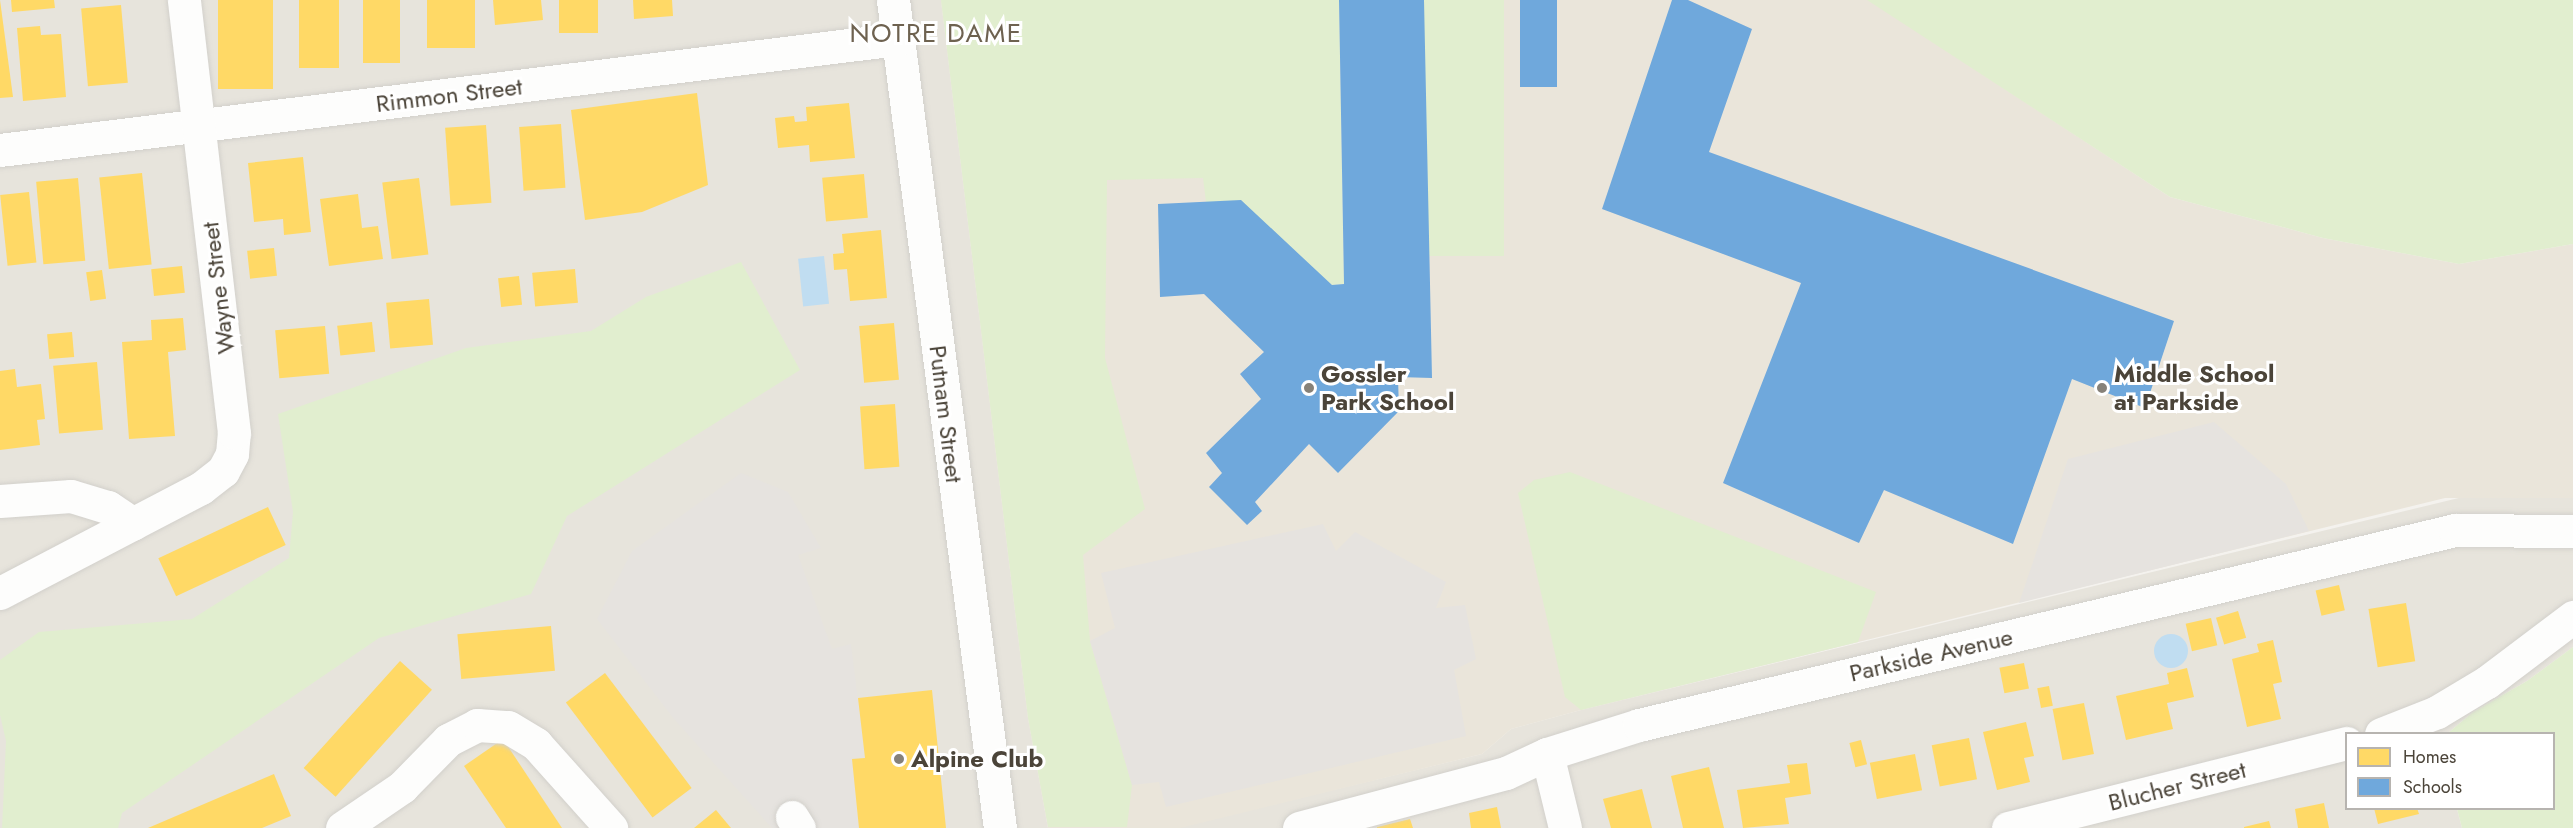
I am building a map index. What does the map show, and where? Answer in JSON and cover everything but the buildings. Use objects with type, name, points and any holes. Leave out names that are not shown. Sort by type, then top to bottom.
[{"type":"street","name":"Wayne Street","points":[[0,593],[201,488],[223,471],[232,454],[234,434],[184,0]]},
{"type":"street","name":"Putnam Street","points":[[893,0],[1000,828]]},
{"type":"street","name":"Rimmon Street","points":[[0,150],[898,39]]},
{"type":"street","points":[[0,501],[71,496],[108,507],[133,524]]},
{"type":"street","name":"Parkside Avenue","points":[[1299,828],[1506,773],[1547,754],[1639,725],[2455,530],[2573,531]]},
{"type":"street","points":[[2386,732],[2437,712],[2487,682],[2573,617]]},
{"type":"street","points":[[342,828],[402,787],[448,740],[477,726],[508,727],[536,744],[611,828]]},
{"type":"street","name":"Blucher Street","points":[[2008,828],[2345,743]]},
{"type":"street","points":[[1547,754],[1565,828]]},
{"type":"shaded area","points":[[0,0],[941,0],[1028,718],[1048,828],[0,828]]},
{"type":"shaded area","points":[[941,0],[1869,0],[2170,197],[2323,238],[2459,264],[2573,244],[2573,498],[2445,498],[1581,710],[1511,729],[1482,754],[1180,828],[1048,828],[1028,718]]},
{"type":"shaded area","points":[[2214,422],[2286,484],[2309,531],[2019,603],[2068,459]]},
{"type":"shaded area","points":[[741,473],[788,492],[821,548],[798,555],[832,649],[851,644],[865,758],[852,760],[859,828],[772,828],[674,719],[597,619],[632,551]]},
{"type":"shaded area","points":[[2467,496],[2573,498],[2573,647],[2527,681],[2473,712],[2449,732],[2345,732],[2345,810],[2457,810],[2462,828],[1176,828],[1482,754],[1511,729],[1581,710]]},
{"type":"shaded area","points":[[1323,524],[1336,551],[1355,532],[1446,582],[1436,608],[1465,605],[1476,659],[1454,670],[1466,736],[1166,807],[1159,782],[1132,785],[1090,641],[1115,628],[1101,573]]},
{"type":"green space","points":[[941,0],[1339,0],[1344,284],[1332,285],[1206,202],[1203,178],[1107,180],[1105,358],[1145,509],[1083,555],[1090,641],[1132,785],[1127,827],[1048,827],[1028,718]]},
{"type":"green space","points":[[1424,0],[1504,0],[1504,256],[1424,256]]},
{"type":"green space","points":[[1867,0],[2573,0],[2573,244],[2459,264],[2323,238],[2170,197]]},
{"type":"green space","points":[[741,262],[800,370],[567,516],[531,594],[379,638],[122,813],[118,828],[2,828],[6,741],[0,715],[0,660],[39,632],[192,619],[289,558],[293,512],[278,414],[466,348],[591,331],[646,297]]},
{"type":"green space","points":[[1570,472],[1876,592],[1858,642],[1581,710],[1565,697],[1518,493],[1534,480]]},
{"type":"green space","points":[[2573,647],[2573,828],[2462,828],[2457,810],[2555,810],[2555,732],[2449,732],[2473,712],[2527,681]]},
{"type":"water","points":[[824,256],[829,304],[803,306],[798,259]]},
{"type":"water","points":[[2171,634],[2183,639],[2188,651],[2183,663],[2171,668],[2159,663],[2154,651],[2159,639]]},
{"type":"place","name":"Gossler Park School","points":[[1309,388]]},
{"type":"place","name":"Middle School at Parkside","points":[[2102,388]]},
{"type":"place","name":"Alpine Club","points":[[899,759]]},
{"type":"district","name":"NOTRE DAME","points":[[936,34]]}]
